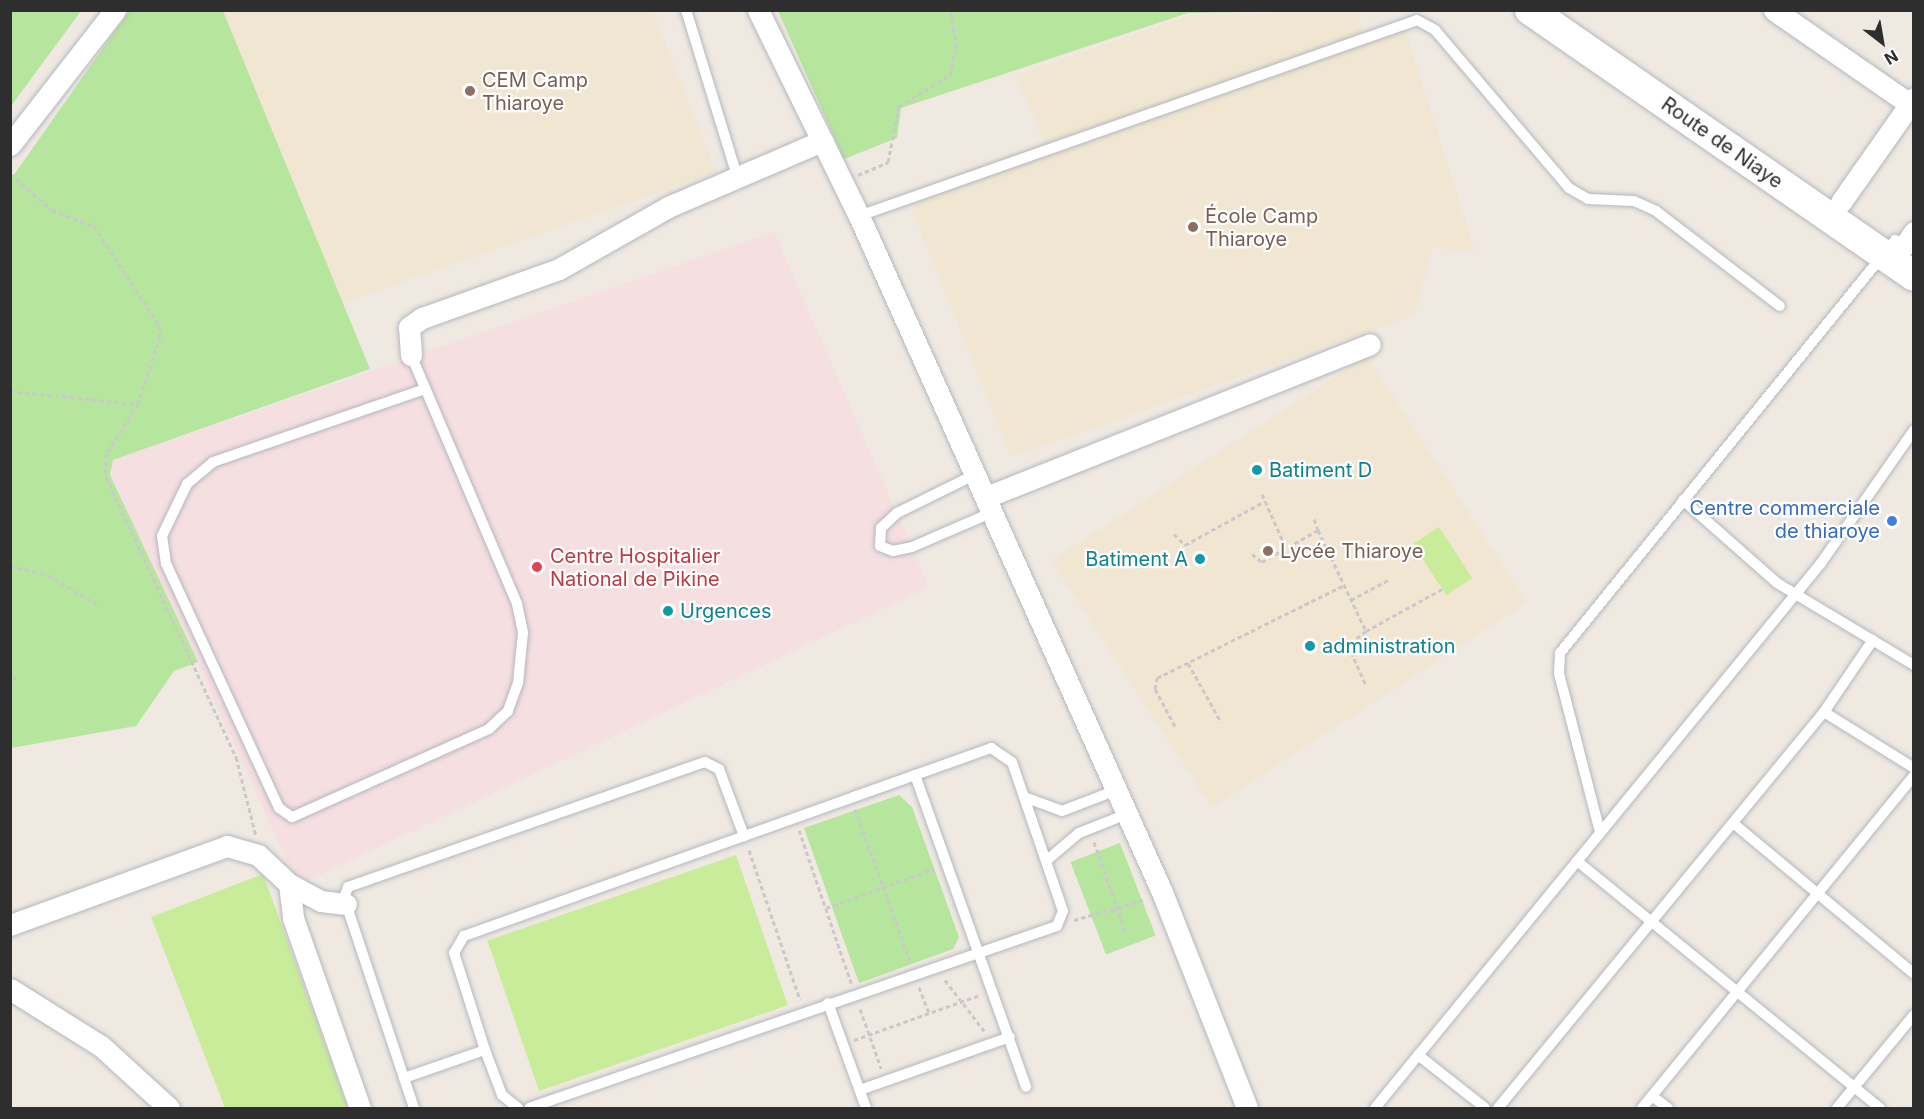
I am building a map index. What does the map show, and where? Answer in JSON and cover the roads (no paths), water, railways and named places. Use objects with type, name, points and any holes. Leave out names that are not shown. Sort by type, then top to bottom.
[{"type":"main road","name":"Route de Niaye","points":[[1530,10],[1835,207],[1902,244],[1914,276]]},
{"type":"main road","name":"Route de Niaye","points":[[1567,10],[1835,207]]},
{"type":"street","points":[[10,145],[115,10]]},
{"type":"street","points":[[758,10],[859,216],[1117,790],[1162,892],[1247,1108]]},
{"type":"street","points":[[1774,10],[1800,17],[1912,103],[1835,207]]},
{"type":"street","points":[[411,355],[409,327],[422,318],[559,269],[668,207],[738,179],[822,141]]},
{"type":"street","points":[[990,505],[1370,344]]},
{"type":"street","points":[[10,925],[227,846],[258,855],[289,884],[321,902],[346,904]]},
{"type":"street","points":[[289,884],[292,918],[360,1108]]},
{"type":"street","points":[[10,989],[101,1046],[170,1108]]},
{"type":"lane","points":[[686,10],[738,179]]},
{"type":"lane","points":[[859,216],[1417,20],[1435,30],[1569,189],[1588,199],[1634,201],[1656,211],[1780,306]]},
{"type":"lane","points":[[1600,832],[1558,659],[1683,500],[1902,244]]},
{"type":"lane","points":[[411,355],[517,604],[523,633],[519,683],[508,711],[489,729],[292,817],[274,798],[166,564],[162,536],[187,484],[213,462],[425,389]]},
{"type":"lane","points":[[1375,1108],[1796,592],[1914,430]]},
{"type":"lane","points":[[976,474],[897,513],[881,528],[880,546],[893,551],[912,548],[990,505]]},
{"type":"lane","points":[[1683,500],[1769,577],[1914,665]]},
{"type":"lane","points":[[1498,1108],[1824,712],[1873,640]]},
{"type":"lane","points":[[1824,712],[1914,768]]},
{"type":"lane","points":[[518,1108],[502,1095],[454,953],[464,936],[991,748],[1012,762],[1063,917],[1057,926],[828,1003],[529,1108]]},
{"type":"lane","points":[[414,1108],[344,892],[358,883],[705,762],[719,769],[744,836]]},
{"type":"lane","points":[[915,775],[994,991],[1026,1087]]},
{"type":"lane","points":[[1642,1108],[1914,776]]},
{"type":"lane","points":[[1024,796],[1062,811],[1117,790]]},
{"type":"lane","points":[[1046,861],[1089,829],[1127,814]]},
{"type":"lane","points":[[1733,824],[1914,974]]},
{"type":"lane","points":[[1577,861],[1880,1108]]},
{"type":"lane","points":[[828,1003],[866,1108]]},
{"type":"lane","points":[[1837,1108],[1914,1015]]},
{"type":"lane","points":[[860,1090],[1010,1037]]},
{"type":"lane","points":[[404,1078],[485,1050]]},
{"type":"lane","points":[[1418,1055],[1485,1108]]},
{"type":"lane","points":[[1652,1096],[1668,1108]]},
{"type":"place","name":"CEM Camp Thiaroye","points":[[470,91]]},
{"type":"place","name":"École Camp Thiaroye","points":[[1193,227]]},
{"type":"place","name":"Batiment D","points":[[1257,470]]},
{"type":"place","name":"Centre commerciale de thiaroye","points":[[1892,521]]},
{"type":"place","name":"Lycée Thiaroye","points":[[1268,551]]},
{"type":"place","name":"Batiment A","points":[[1200,559]]},
{"type":"place","name":"Centre Hospitalier National de Pikine","points":[[537,567]]},
{"type":"place","name":"Urgences","points":[[668,611]]},
{"type":"place","name":"administration","points":[[1310,646]]}]
